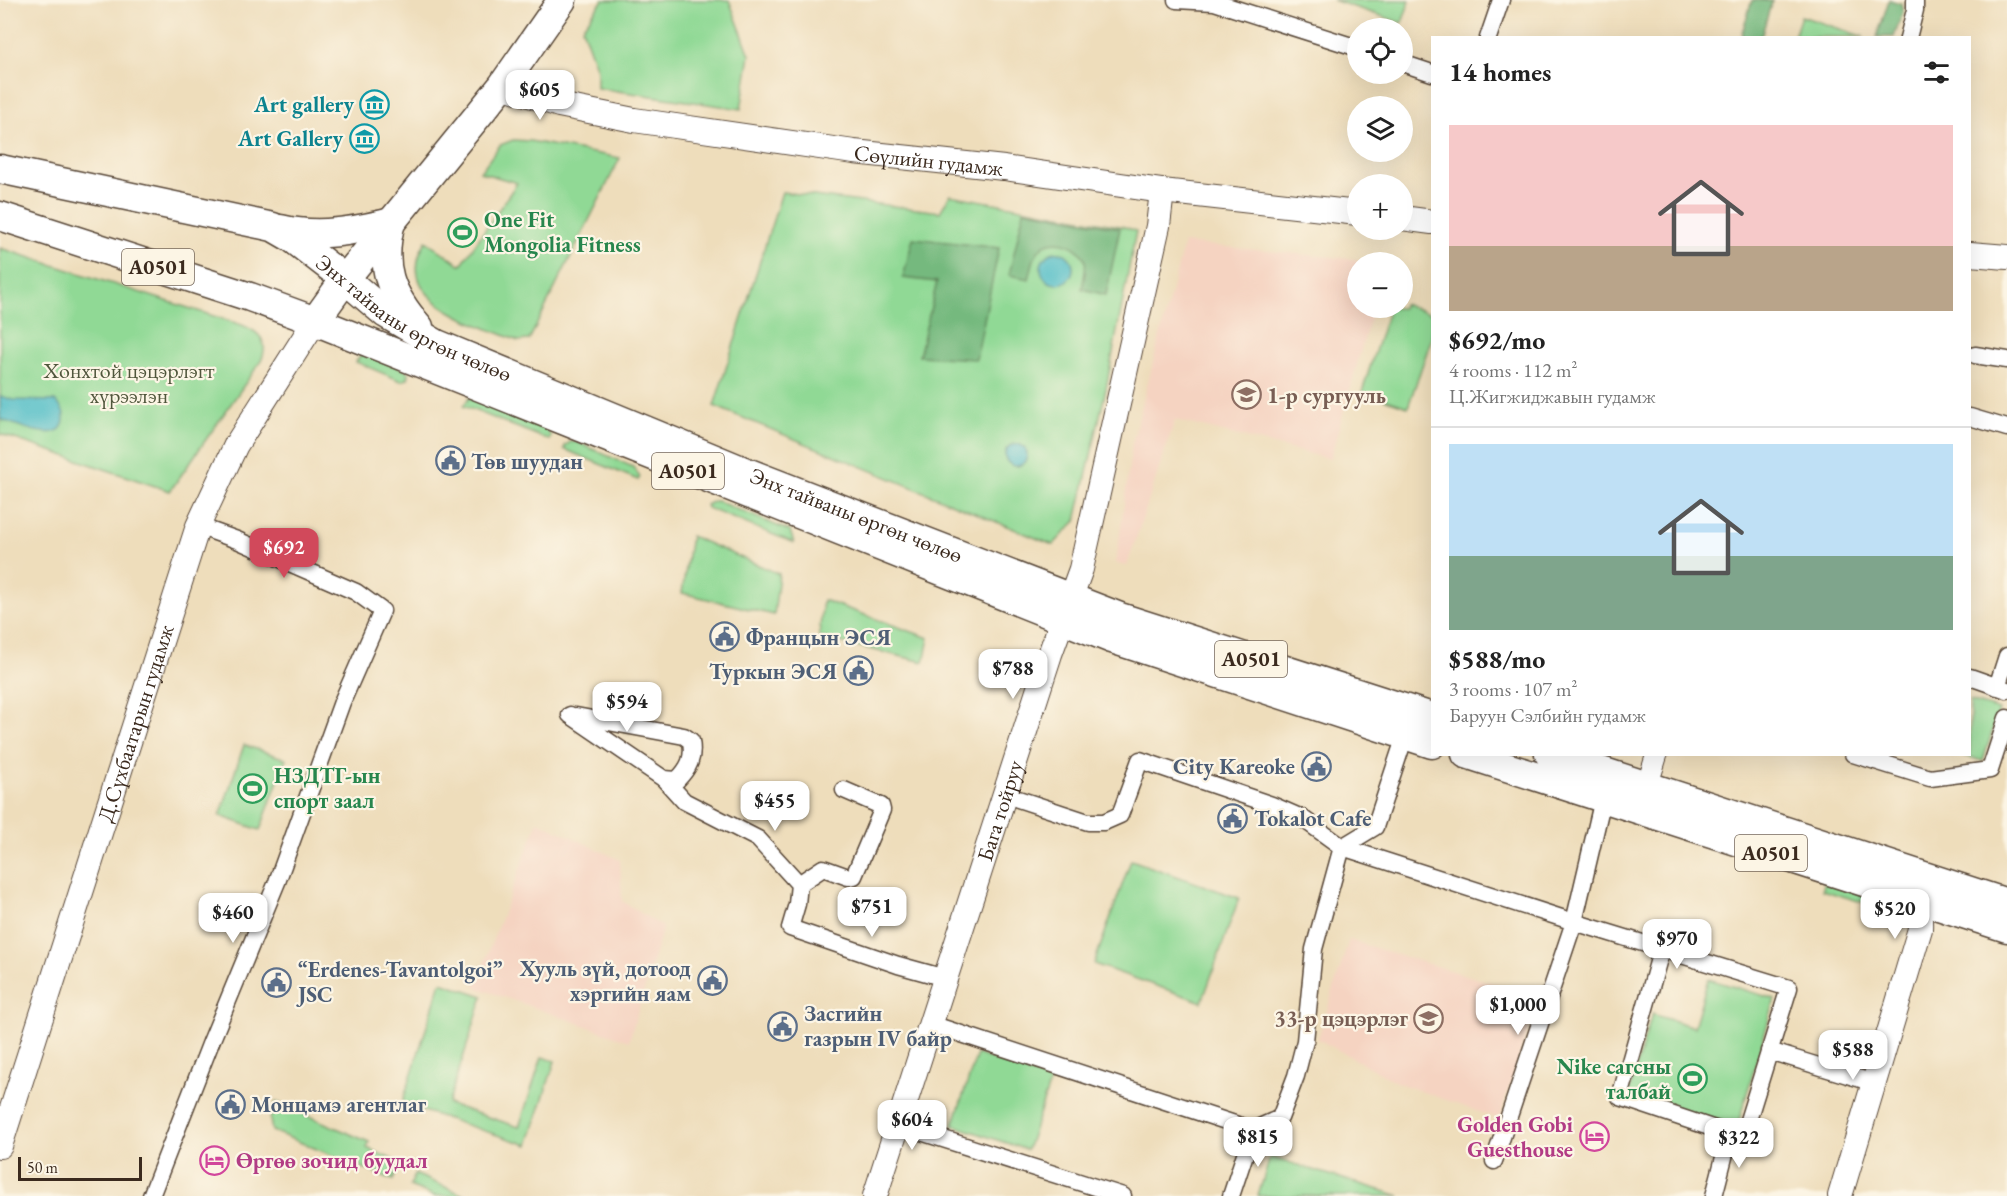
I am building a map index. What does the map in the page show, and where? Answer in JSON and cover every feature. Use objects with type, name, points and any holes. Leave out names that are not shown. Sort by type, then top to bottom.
[{"type":"highway","points":[[315,321],[345,279],[502,86],[562,0]]},
{"type":"highway","name":"Энх тайваны өргөн чөлөө","points":[[0,169],[273,227],[292,238],[386,314],[438,344],[744,471],[1066,609],[1112,639],[1431,744]]},
{"type":"highway","name":"Энх тайваны өргөн чөлөө","points":[[0,216],[250,297],[1066,609],[1120,617],[1431,717]]},
{"type":"highway","points":[[273,227],[312,234],[331,234],[391,222]]},
{"type":"highway","points":[[391,222],[386,255],[387,271],[392,287],[399,302],[409,315],[438,344]]},
{"type":"highway","name":"A0501","points":[[1472,756],[2007,928]]},
{"type":"highway","name":"A0501","points":[[1555,756],[2003,900]]},
{"type":"main road","name":"Сөүлийн гудамж","points":[[502,86],[559,105],[634,120],[854,152],[1013,169],[1162,190],[1347,212]]},
{"type":"main road","name":"Бага тойруу","points":[[931,1024],[1081,569],[1158,226],[1162,190]]},
{"type":"main road","points":[[1413,219],[1431,222]]},
{"type":"main road","points":[[1971,254],[2007,257]]},
{"type":"main road","name":"Д.Сүхбаатарын гудамж","points":[[0,1146],[198,526],[236,445],[315,321]]},
{"type":"main road","points":[[1840,1196],[1920,929],[1921,918],[1918,908],[1906,896]]},
{"type":"main road","points":[[875,1196],[931,1024]]},
{"type":"street","points":[[1176,0],[1214,1],[1347,44]]},
{"type":"street","points":[[1489,36],[1502,0]]},
{"type":"street","points":[[1909,36],[1916,10],[1915,0]]},
{"type":"street","points":[[1413,67],[1431,73]]},
{"type":"street","points":[[1975,355],[2007,360]]},
{"type":"street","points":[[1971,417],[2007,428]]},
{"type":"street","points":[[151,1196],[277,882],[342,702],[382,610],[356,592],[237,540],[198,526]]},
{"type":"street","points":[[1971,678],[2002,688],[2007,656]]},
{"type":"street","points":[[664,779],[677,780],[685,773],[693,755],[691,741],[684,736],[570,715],[664,779],[684,801],[758,839],[799,884],[797,904],[790,928],[898,965],[945,978]]},
{"type":"street","points":[[1859,756],[1930,778],[1990,770],[2007,718]]},
{"type":"street","points":[[931,1024],[1253,1130],[1280,1118],[1296,1076],[1305,1041],[1314,949],[1342,847],[1375,827],[1406,736]]},
{"type":"street","points":[[1647,786],[1657,756]]},
{"type":"street","points":[[1005,795],[1088,822],[1104,822],[1120,815],[1140,760],[1272,805],[1302,818],[1342,847],[1789,988],[1745,1130],[1730,1134],[1620,1097],[1662,948]]},
{"type":"street","points":[[799,884],[823,868],[848,877],[854,876],[882,810],[881,806],[844,790]]},
{"type":"street","points":[[1494,1161],[1574,921],[1604,799]]},
{"type":"street","points":[[1769,1051],[1874,1083]]},
{"type":"street","points":[[899,1125],[1123,1196]]},
{"type":"street","points":[[1231,1196],[1253,1130]]},
{"type":"street","points":[[1714,1196],[1730,1134]]},
{"type":"shaded area","name":"1-р сургууль","points":[[1184,243],[1347,259],[1347,318],[1370,318],[1330,459],[1175,420],[1127,566],[1116,563],[1132,444]]},
{"type":"shaded area","points":[[538,821],[620,860],[622,901],[663,927],[629,1041],[475,987]]},
{"type":"shaded area","name":"33-р цэцэрлэг","points":[[1349,940],[1539,997],[1499,1119],[1398,1083],[1318,1039]]},
{"type":"green space","points":[[603,0],[729,0],[750,55],[741,109],[597,88],[597,70],[582,28]]},
{"type":"green space","points":[[1333,0],[1410,0],[1404,18],[1387,18]]},
{"type":"green space","points":[[1752,0],[1772,1],[1761,36],[1741,36]]},
{"type":"green space","points":[[1889,0],[1901,3],[1903,12],[1894,36],[1877,36]]},
{"type":"green space","points":[[1801,16],[1861,36],[1794,36]]},
{"type":"green space","points":[[513,140],[530,141],[620,158],[529,340],[518,341],[443,307],[428,294],[419,279],[418,262],[426,241],[461,265],[517,183],[480,172],[500,145]]},
{"type":"green space","points":[[782,192],[940,212],[950,195],[1125,227],[1136,231],[1106,389],[1076,521],[1053,545],[714,406]]},
{"type":"green space","points":[[1024,210],[1120,228],[1106,295],[1082,289],[1085,261],[1078,250],[1059,242],[1046,244],[1038,251],[1029,279],[1009,275]]},
{"type":"green space","points":[[913,238],[999,248],[976,359],[919,356],[937,282],[903,278]]},
{"type":"green space","name":"Хонхтой цэцэрлэгт хүрээлэн","points":[[0,248],[242,325],[261,338],[264,348],[261,361],[170,491],[0,434]]},
{"type":"green space","points":[[1413,307],[1431,314],[1431,340],[1408,407],[1362,392],[1386,318],[1413,318]]},
{"type":"green space","points":[[362,353],[406,370],[409,374],[408,379],[401,381],[356,362]]},
{"type":"green space","points":[[474,397],[544,427],[551,436],[549,440],[463,406],[469,398]]},
{"type":"green space","points":[[570,442],[577,442],[633,467],[640,477],[638,480],[564,449]]},
{"type":"green space","points":[[714,501],[790,531],[794,543],[707,508],[706,505]]},
{"type":"green space","points":[[691,536],[779,574],[774,615],[682,593]]},
{"type":"green space","points":[[823,600],[929,638],[924,662],[819,637]]},
{"type":"green space","points":[[1971,701],[1999,710],[1983,761],[1966,756],[1971,756]]},
{"type":"green space","name":"НЗДТГ-ын спорт заал","points":[[244,745],[286,759],[260,830],[220,816]]},
{"type":"green space","points":[[1131,860],[1239,898],[1202,1002],[1094,964]]},
{"type":"green space","points":[[1826,880],[1899,906],[1905,915],[1822,890]]},
{"type":"green space","points":[[1708,979],[1775,999],[1737,1127],[1628,1094],[1652,1014],[1694,1027]]},
{"type":"green space","points":[[441,982],[483,996],[448,1104],[519,1127],[542,1057],[555,1061],[528,1145],[402,1104]]},
{"type":"green space","points":[[977,1054],[1051,1079],[1027,1150],[953,1125]]},
{"type":"green space","points":[[276,1102],[369,1142],[367,1148],[400,1163],[393,1180],[272,1131],[270,1119]]},
{"type":"green space","points":[[1270,1157],[1400,1196],[1258,1196]]},
{"type":"green space","points":[[415,1174],[466,1196],[434,1196],[410,1186]]},
{"type":"water","points":[[1057,252],[1068,257],[1073,268],[1068,279],[1057,284],[1046,279],[1041,268],[1046,257]]},
{"type":"water","points":[[0,396],[14,400],[55,401],[63,412],[62,426],[57,431],[38,432],[0,419]]},
{"type":"water","points":[[1016,444],[1024,447],[1027,455],[1024,463],[1016,466],[1008,463],[1005,455],[1008,447]]},
{"type":"place","name":"Art gallery","points":[[375,104]]},
{"type":"place","name":"Art Gallery","points":[[364,138]]},
{"type":"place","name":"One Fit Mongolia Fitness","points":[[463,232]]},
{"type":"place","name":"1-р сургууль","points":[[1246,395]]},
{"type":"place","name":"Төв шуудан","points":[[450,461]]},
{"type":"place","name":"Францын ЭСЯ","points":[[725,637]]},
{"type":"place","name":"Туркын ЭСЯ","points":[[858,671]]},
{"type":"place","name":"City Kareoke","points":[[1316,766]]},
{"type":"place","name":"НЗДТГ-ын спорт заал","points":[[253,788]]},
{"type":"place","name":"Tokalot Cafe","points":[[1233,818]]},
{"type":"place","name":"Хууль зүй, дотоод хэргийн яам","points":[[712,981]]},
{"type":"place","name":"“Erdenes-Tavantolgoi” JSC","points":[[277,982]]},
{"type":"place","name":"33-р цэцэрлэг","points":[[1429,1018]]},
{"type":"place","name":"Засгийн газрын IV байр","points":[[783,1026]]},
{"type":"place","name":"Nike сагсны талбай","points":[[1692,1079]]},
{"type":"place","name":"Монцамэ агентлаг","points":[[230,1104]]},
{"type":"place","name":"Golden Gobi Guesthouse","points":[[1594,1137]]},
{"type":"place","name":"Өргөө зочид буудал","points":[[215,1160]]}]
